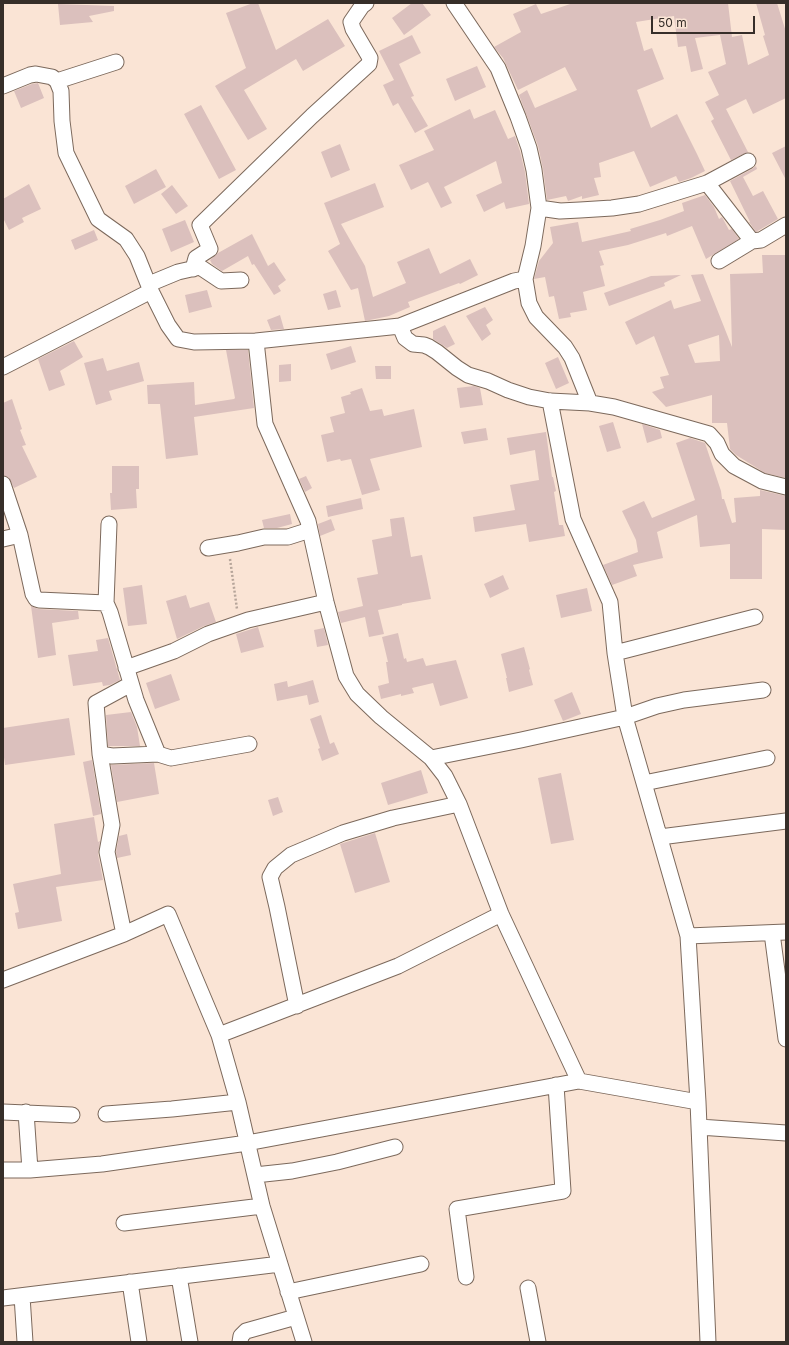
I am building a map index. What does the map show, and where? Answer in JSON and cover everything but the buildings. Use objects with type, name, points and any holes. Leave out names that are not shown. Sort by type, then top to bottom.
[{"type":"street","points":[[193,269],[196,258],[210,249],[200,226],[312,116],[369,64],[370,58],[353,29],[351,22],[362,6],[366,3]]},
{"type":"street","points":[[454,3],[498,68],[529,148],[534,170],[539,208],[533,246],[525,279],[529,303],[536,317],[565,347],[572,358],[590,403]]},
{"type":"street","points":[[57,81],[116,62]]},
{"type":"street","points":[[3,86],[36,74],[52,78],[57,81],[61,91],[62,121],[66,153],[98,219],[126,239],[137,256],[150,288],[168,325],[178,339],[194,342],[256,341],[400,326],[514,281],[525,279]]},
{"type":"street","points":[[539,208],[560,211],[612,208],[639,204],[707,183],[748,161]]},
{"type":"street","points":[[707,183],[752,241]]},
{"type":"street","points":[[719,261],[752,241],[761,240],[786,225]]},
{"type":"street","points":[[3,367],[178,272],[200,267],[221,281],[241,280]]},
{"type":"street","points":[[400,326],[408,342],[429,347],[468,375],[529,397],[550,401],[590,403],[614,407],[709,434],[717,443],[722,454],[734,466],[762,481],[786,487]]},
{"type":"street","points":[[256,341],[265,424],[308,521],[326,602],[346,676],[357,694],[381,717],[431,758],[444,776],[459,804],[501,914],[579,1081]]},
{"type":"street","points":[[550,401],[573,519],[610,602],[615,653],[625,717],[688,936],[698,1102],[708,1342]]},
{"type":"street","points":[[3,484],[20,535],[33,594],[36,599],[106,603]]},
{"type":"street","points":[[109,524],[106,603],[136,700],[158,754]]},
{"type":"street","points":[[208,548],[264,537],[288,538],[310,530]]},
{"type":"street","points":[[3,539],[20,535]]},
{"type":"street","points":[[126,668],[174,651],[208,634],[239,623],[326,602]]},
{"type":"street","points":[[615,653],[755,617]]},
{"type":"street","points":[[124,934],[107,852],[112,825],[100,754],[96,702],[131,684]]},
{"type":"street","points":[[431,758],[625,717],[657,706],[684,700],[763,690]]},
{"type":"street","points":[[100,754],[112,756],[158,754],[171,758],[249,744]]},
{"type":"street","points":[[644,783],[767,758]]},
{"type":"street","points":[[297,1006],[270,877],[275,868],[291,855],[343,832],[393,818],[459,804]]},
{"type":"street","points":[[660,837],[786,821]]},
{"type":"street","points":[[3,980],[124,934],[168,914],[219,1035],[238,1102],[262,1206],[304,1342]]},
{"type":"street","points":[[219,1035],[398,966],[501,914]]},
{"type":"street","points":[[688,936],[779,933],[786,1038]]},
{"type":"street","points":[[3,1170],[30,1170],[102,1164],[247,1143],[579,1081],[698,1102]]},
{"type":"street","points":[[466,1277],[457,1209],[563,1191],[556,1085]]},
{"type":"street","points":[[106,1114],[238,1102]]},
{"type":"street","points":[[3,1112],[72,1115]]},
{"type":"street","points":[[26,1112],[30,1170]]},
{"type":"street","points":[[699,1127],[786,1133]]},
{"type":"street","points":[[255,1175],[337,1162],[395,1147]]},
{"type":"street","points":[[124,1223],[262,1206]]},
{"type":"street","points":[[3,1298],[280,1264]]},
{"type":"street","points":[[288,1292],[421,1264]]},
{"type":"street","points":[[179,1276],[190,1342]]},
{"type":"street","points":[[130,1282],[139,1342]]},
{"type":"street","points":[[528,1288],[538,1342]]},
{"type":"street","points":[[22,1296],[25,1342]]},
{"type":"street","points":[[240,1342],[241,1336],[246,1331],[296,1317]]},
{"type":"path","points":[[228,545],[239,623]]}]
